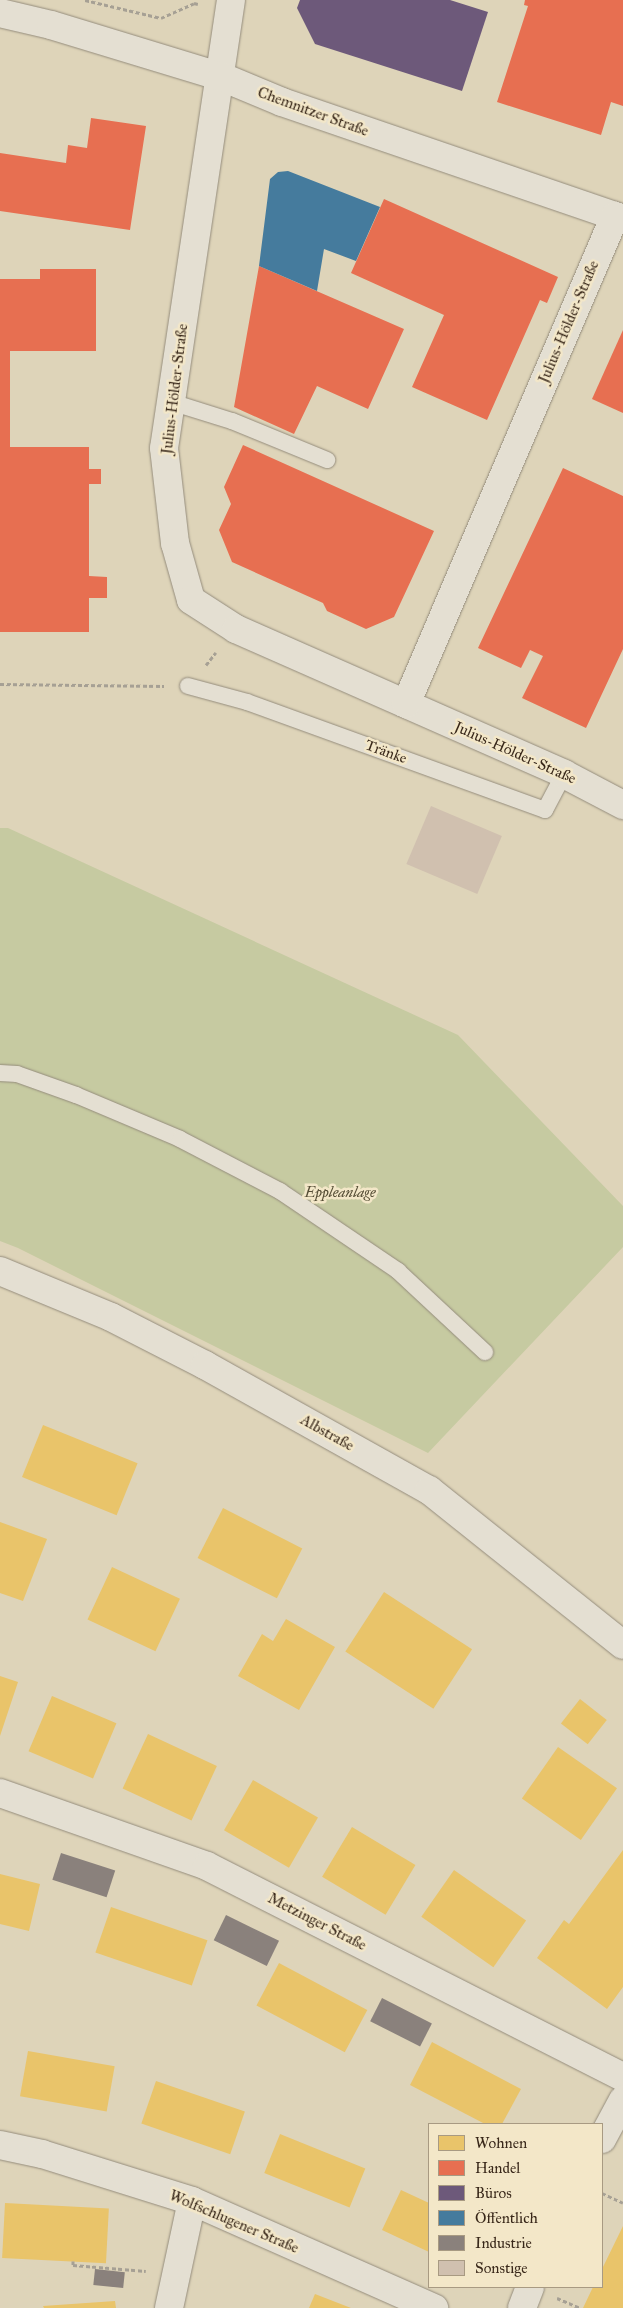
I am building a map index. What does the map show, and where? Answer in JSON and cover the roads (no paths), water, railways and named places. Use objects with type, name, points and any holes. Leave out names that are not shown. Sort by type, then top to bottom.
[{"type":"street","name":"Julius-Hölder-Straße","points":[[230,8],[222,77],[164,448],[175,544],[192,600],[236,629],[564,774],[623,805]]},
{"type":"street","name":"Chemnitzer Straße","points":[[0,14],[51,24],[222,77],[282,102],[619,217]]},
{"type":"street","name":"Julius-Hölder-Straße","points":[[406,704],[619,217]]},
{"type":"street","name":"Albstraße","points":[[0,1271],[111,1317],[205,1365],[429,1490],[623,1645]]},
{"type":"street","name":"Metzinger Straße","points":[[0,1793],[207,1866],[623,2077]]},
{"type":"street","points":[[603,2137],[623,2100]]},
{"type":"street","name":"Wolfschlugener Straße","points":[[0,2145],[42,2154],[192,2201],[434,2308]]},
{"type":"street","points":[[168,2308],[192,2201]]},
{"type":"street","points":[[522,2308],[530,2288]]},
{"type":"lane","points":[[171,402],[232,421],[327,460]]},
{"type":"lane","name":"Tränke","points":[[188,686],[247,702],[545,810],[564,774]]},
{"type":"lane","points":[[0,1073],[17,1074],[120,1113],[180,1139],[280,1191],[398,1271],[485,1352]]},
{"type":"park label","name":"Eppleanlage","points":[[340,1193]]}]
